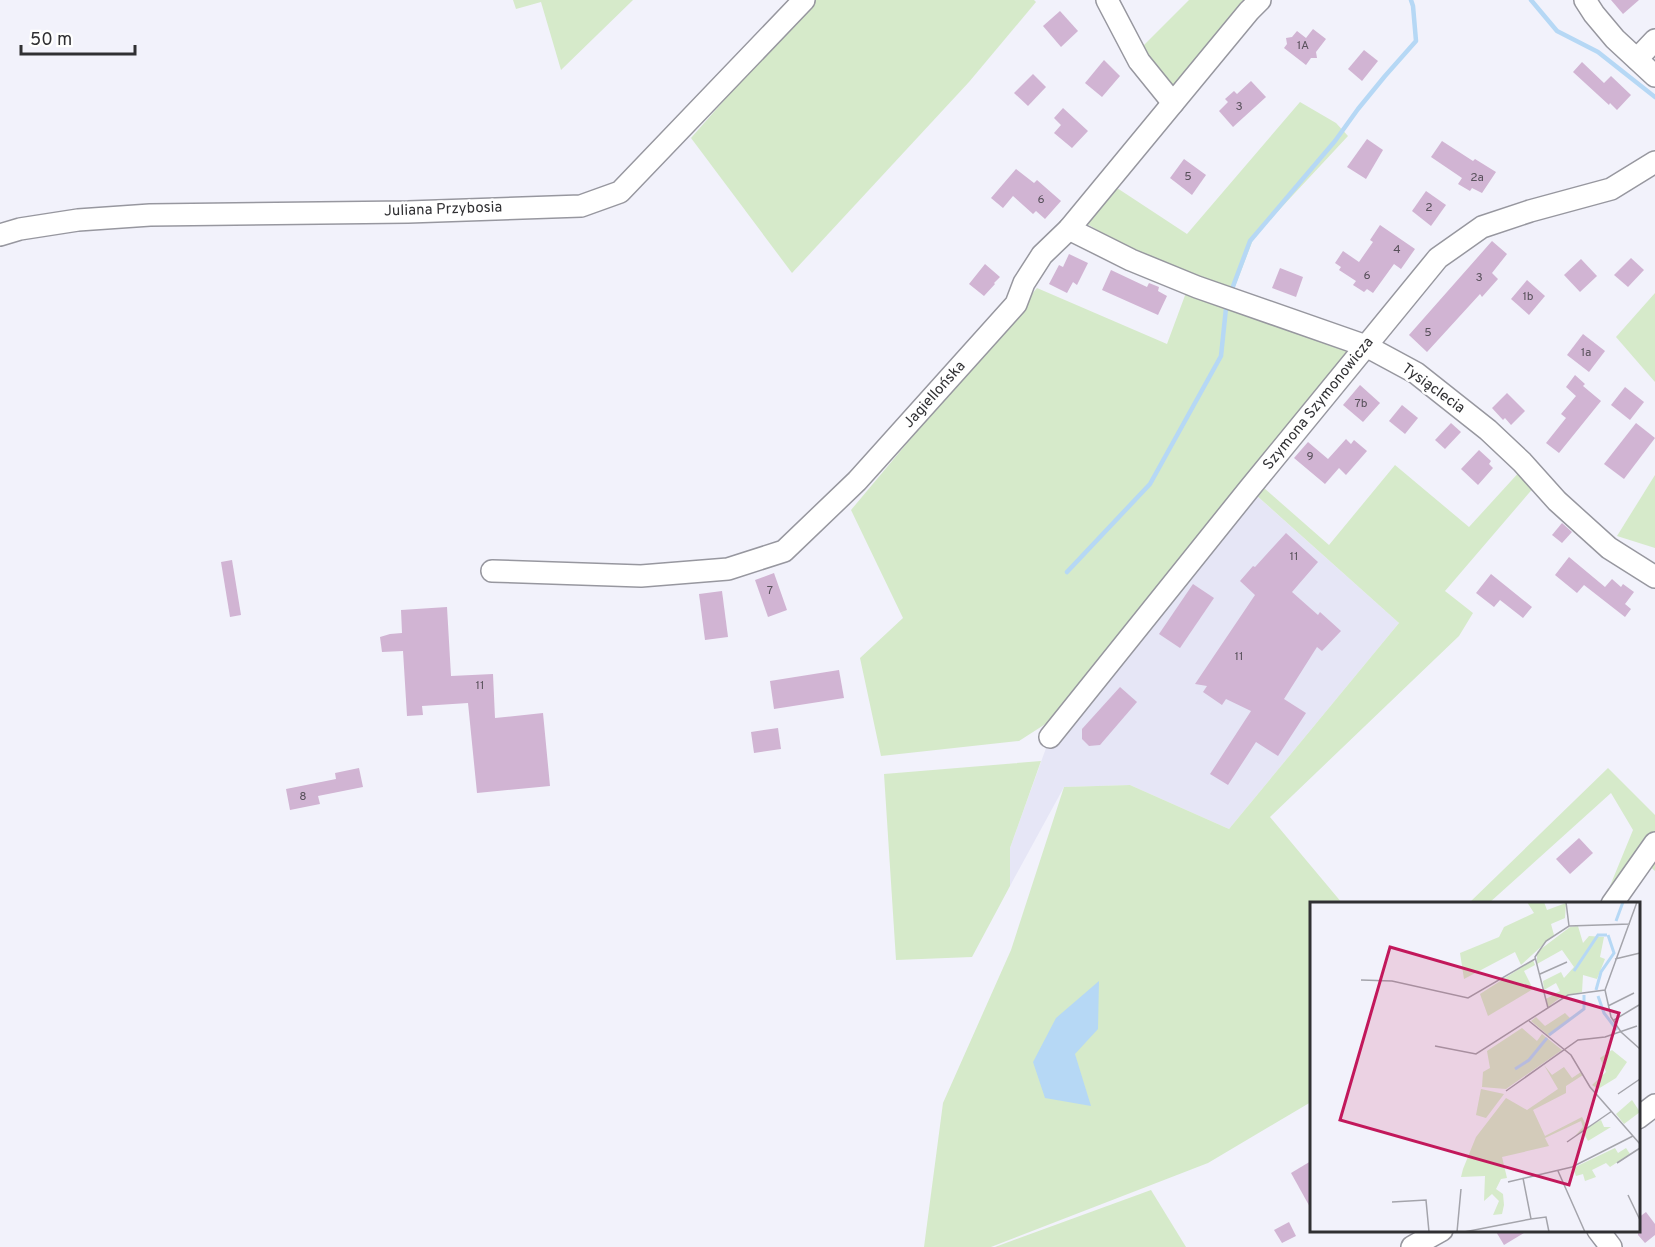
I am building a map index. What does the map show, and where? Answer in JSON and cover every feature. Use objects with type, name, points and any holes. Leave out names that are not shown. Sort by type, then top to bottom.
[{"type":"street","name":"Juliana Przybosia","points":[[0,235],[20,229],[78,220],[150,215],[408,212],[581,206],[621,192],[804,0]]},
{"type":"street","points":[[1107,0],[1139,61],[1173,103]]},
{"type":"street","name":"Jagiellońska","points":[[492,571],[641,576],[728,569],[784,551],[858,481],[1016,304],[1024,283],[1042,255],[1069,229],[1260,0]]},
{"type":"street","points":[[1586,0],[1594,14],[1615,39],[1655,76]]},
{"type":"street","points":[[1637,59],[1655,39]]},
{"type":"street","name":"Szymona Szymonowicza","points":[[1050,737],[1438,258],[1482,227],[1611,189],[1655,162]]},
{"type":"street","name":"Tysiąclecia","points":[[1069,229],[1131,260],[1197,287],[1366,346],[1416,373],[1488,430],[1522,462],[1557,501],[1609,548],[1655,577]]},
{"type":"street","points":[[1613,902],[1655,843]]},
{"type":"street","points":[[1640,1116],[1655,1105]]},
{"type":"street","points":[[1412,1247],[1438,1232]]},
{"type":"street","points":[[1600,1232],[1611,1247]]},
{"type":"shaded area","points":[[1249,489],[1399,623],[1229,829],[1130,785],[1064,787],[1010,886],[1010,848],[1050,737]]},
{"type":"green space","points":[[513,0],[633,0],[561,70],[541,2],[516,9]]},
{"type":"green space","points":[[812,0],[1034,0],[1036,2],[969,82],[792,273],[691,138]]},
{"type":"green space","points":[[1189,0],[1251,0],[1174,95],[1143,46]]},
{"type":"green space","points":[[1300,102],[1336,123],[1348,136],[1254,237],[1233,292],[1134,252],[1084,222],[1114,186],[1187,234]]},
{"type":"green space","points":[[1037,288],[1167,344],[1187,290],[1346,347],[1350,358],[1047,723],[1019,741],[881,756],[860,658],[903,618],[851,510]]},
{"type":"green space","points":[[1655,293],[1655,382],[1616,337]]},
{"type":"green space","points":[[1395,465],[1469,527],[1522,469],[1535,486],[1445,591],[1473,613],[1459,636],[1270,817],[1341,902],[1310,902],[1310,1103],[1208,1163],[991,1247],[924,1247],[943,1103],[1011,950],[1064,787],[1130,785],[1229,829],[1399,623],[1256,495],[1264,488],[1329,545]]},
{"type":"green space","points":[[1655,475],[1655,548],[1617,536]]},
{"type":"green space","points":[[1041,761],[1010,848],[1010,886],[972,957],[896,960],[884,774]]},
{"type":"green space","points":[[1608,768],[1655,815],[1655,871],[1647,864],[1604,902],[1633,830],[1611,793],[1490,902],[1470,902]]},
{"type":"green space","points":[[1151,1190],[1186,1247],[995,1247]]},
{"type":"water","points":[[1099,981],[1098,1029],[1075,1054],[1091,1106],[1045,1098],[1033,1062],[1056,1018]]},
{"type":"building","points":[[1611,0],[1639,0],[1623,14]]},
{"type":"building","points":[[1060,11],[1078,31],[1061,47],[1043,26]]},
{"type":"building","points":[[1313,29],[1326,39],[1316,52],[1317,58],[1311,58],[1306,65],[1284,48],[1287,44],[1286,38],[1292,37],[1297,31],[1306,38]]},
{"type":"building","points":[[1364,50],[1378,61],[1362,81],[1348,69]]},
{"type":"building","points":[[1104,60],[1120,76],[1102,97],[1085,83]]},
{"type":"building","points":[[1582,62],[1604,83],[1611,76],[1631,95],[1617,110],[1573,72]]},
{"type":"building","points":[[1033,74],[1046,87],[1028,106],[1014,93]]},
{"type":"building","points":[[1251,81],[1266,97],[1233,127],[1219,111],[1228,102],[1225,99],[1234,91],[1237,94]]},
{"type":"building","points":[[1063,108],[1088,131],[1072,148],[1054,133],[1061,125],[1054,118]]},
{"type":"building","points":[[1367,139],[1383,150],[1366,179],[1347,167]]},
{"type":"building","points":[[1442,141],[1473,161],[1475,159],[1496,172],[1482,193],[1472,188],[1470,191],[1458,184],[1462,178],[1431,157]]},
{"type":"building","points":[[1184,159],[1206,175],[1192,195],[1170,178]]},
{"type":"building","points":[[1016,169],[1034,183],[1037,180],[1061,201],[1045,219],[1036,211],[1033,214],[1013,196],[1003,208],[991,198]]},
{"type":"building","points":[[1426,191],[1446,205],[1431,226],[1412,211]]},
{"type":"building","points":[[1380,225],[1415,249],[1401,269],[1394,264],[1373,293],[1367,289],[1364,292],[1353,285],[1356,281],[1339,270],[1341,267],[1335,263],[1343,251],[1359,262],[1373,242],[1370,240]]},
{"type":"building","points":[[1492,241],[1507,254],[1492,273],[1498,279],[1482,297],[1480,294],[1427,352],[1409,335]]},
{"type":"building","points":[[1069,254],[1088,263],[1077,285],[1073,282],[1067,293],[1049,284],[1059,265],[1063,267]]},
{"type":"building","points":[[1631,258],[1644,270],[1628,287],[1614,275]]},
{"type":"building","points":[[1581,259],[1597,276],[1580,292],[1564,275]]},
{"type":"building","points":[[985,264],[1000,277],[984,296],[969,284]]},
{"type":"building","points":[[1280,268],[1303,277],[1296,297],[1272,288]]},
{"type":"building","points":[[1111,270],[1147,287],[1149,283],[1159,287],[1158,291],[1167,296],[1158,315],[1102,290]]},
{"type":"building","points":[[1527,280],[1545,296],[1529,315],[1511,299]]},
{"type":"building","points":[[1583,334],[1605,351],[1589,372],[1567,355]]},
{"type":"building","points":[[1575,375],[1585,384],[1583,386],[1601,401],[1559,453],[1546,443],[1566,418],[1561,414],[1576,396],[1566,387]]},
{"type":"building","points":[[1360,385],[1380,403],[1363,422],[1343,405]]},
{"type":"building","points":[[1625,387],[1644,402],[1630,420],[1611,405]]},
{"type":"building","points":[[1507,393],[1525,411],[1511,425],[1492,408]]},
{"type":"building","points":[[1402,405],[1418,418],[1405,434],[1389,421]]},
{"type":"building","points":[[1451,423],[1461,432],[1445,449],[1435,440]]},
{"type":"building","points":[[1636,423],[1655,438],[1624,479],[1604,464]]},
{"type":"building","points":[[1346,439],[1351,444],[1354,440],[1367,451],[1346,475],[1339,468],[1325,484],[1294,458],[1308,442],[1328,459]]},
{"type":"building","points":[[1479,450],[1491,461],[1489,464],[1493,468],[1478,485],[1461,469]]},
{"type":"building","points":[[1562,523],[1572,532],[1562,543],[1552,535]]},
{"type":"building","points":[[1286,533],[1318,562],[1292,592],[1318,615],[1320,612],[1341,631],[1322,651],[1317,647],[1284,699],[1306,713],[1278,756],[1256,742],[1228,785],[1210,774],[1251,711],[1226,699],[1222,705],[1203,692],[1207,686],[1195,684],[1255,595],[1240,581]]},
{"type":"building","points":[[1569,557],[1605,587],[1612,579],[1621,587],[1623,584],[1634,592],[1625,604],[1631,609],[1625,617],[1584,585],[1577,593],[1555,575]]},
{"type":"building","points":[[232,560],[241,615],[230,617],[221,562]]},
{"type":"building","points":[[774,573],[787,610],[768,617],[755,580]]},
{"type":"building","points":[[1491,574],[1532,607],[1523,618],[1500,600],[1494,607],[1476,593]]},
{"type":"building","points":[[1193,584],[1214,598],[1180,648],[1159,634]]},
{"type":"building","points":[[722,591],[728,637],[705,640],[699,594]]},
{"type":"building","points":[[447,607],[451,676],[493,674],[495,718],[543,713],[550,786],[477,793],[468,703],[422,706],[423,715],[407,716],[403,651],[382,652],[380,637],[402,633],[401,610]]},
{"type":"building","points":[[839,670],[844,698],[774,709],[770,681]]},
{"type":"building","points":[[1120,687],[1137,702],[1100,745],[1089,746],[1082,739],[1082,729]]},
{"type":"building","points":[[778,728],[781,749],[754,753],[751,732]]},
{"type":"building","points":[[359,768],[363,787],[318,796],[320,804],[290,810],[286,789],[336,779],[335,773]]},
{"type":"building","points":[[1579,838],[1593,853],[1570,874],[1556,859]]},
{"type":"building","points":[[1310,1162],[1310,1207],[1291,1173]]},
{"type":"building","points":[[1646,1212],[1655,1224],[1655,1235],[1645,1243],[1638,1235],[1640,1216]]},
{"type":"building","points":[[1289,1222],[1296,1236],[1282,1243],[1274,1230]]},
{"type":"building","points":[[1496,1232],[1526,1232],[1504,1245]]},
{"type":"waterway","points":[[1232,289],[1250,241],[1416,41],[1411,0]]},
{"type":"waterway","points":[[1531,0],[1557,31],[1598,52],[1655,97]]},
{"type":"waterway","points":[[1067,572],[1150,484],[1221,356],[1226,308]]}]
